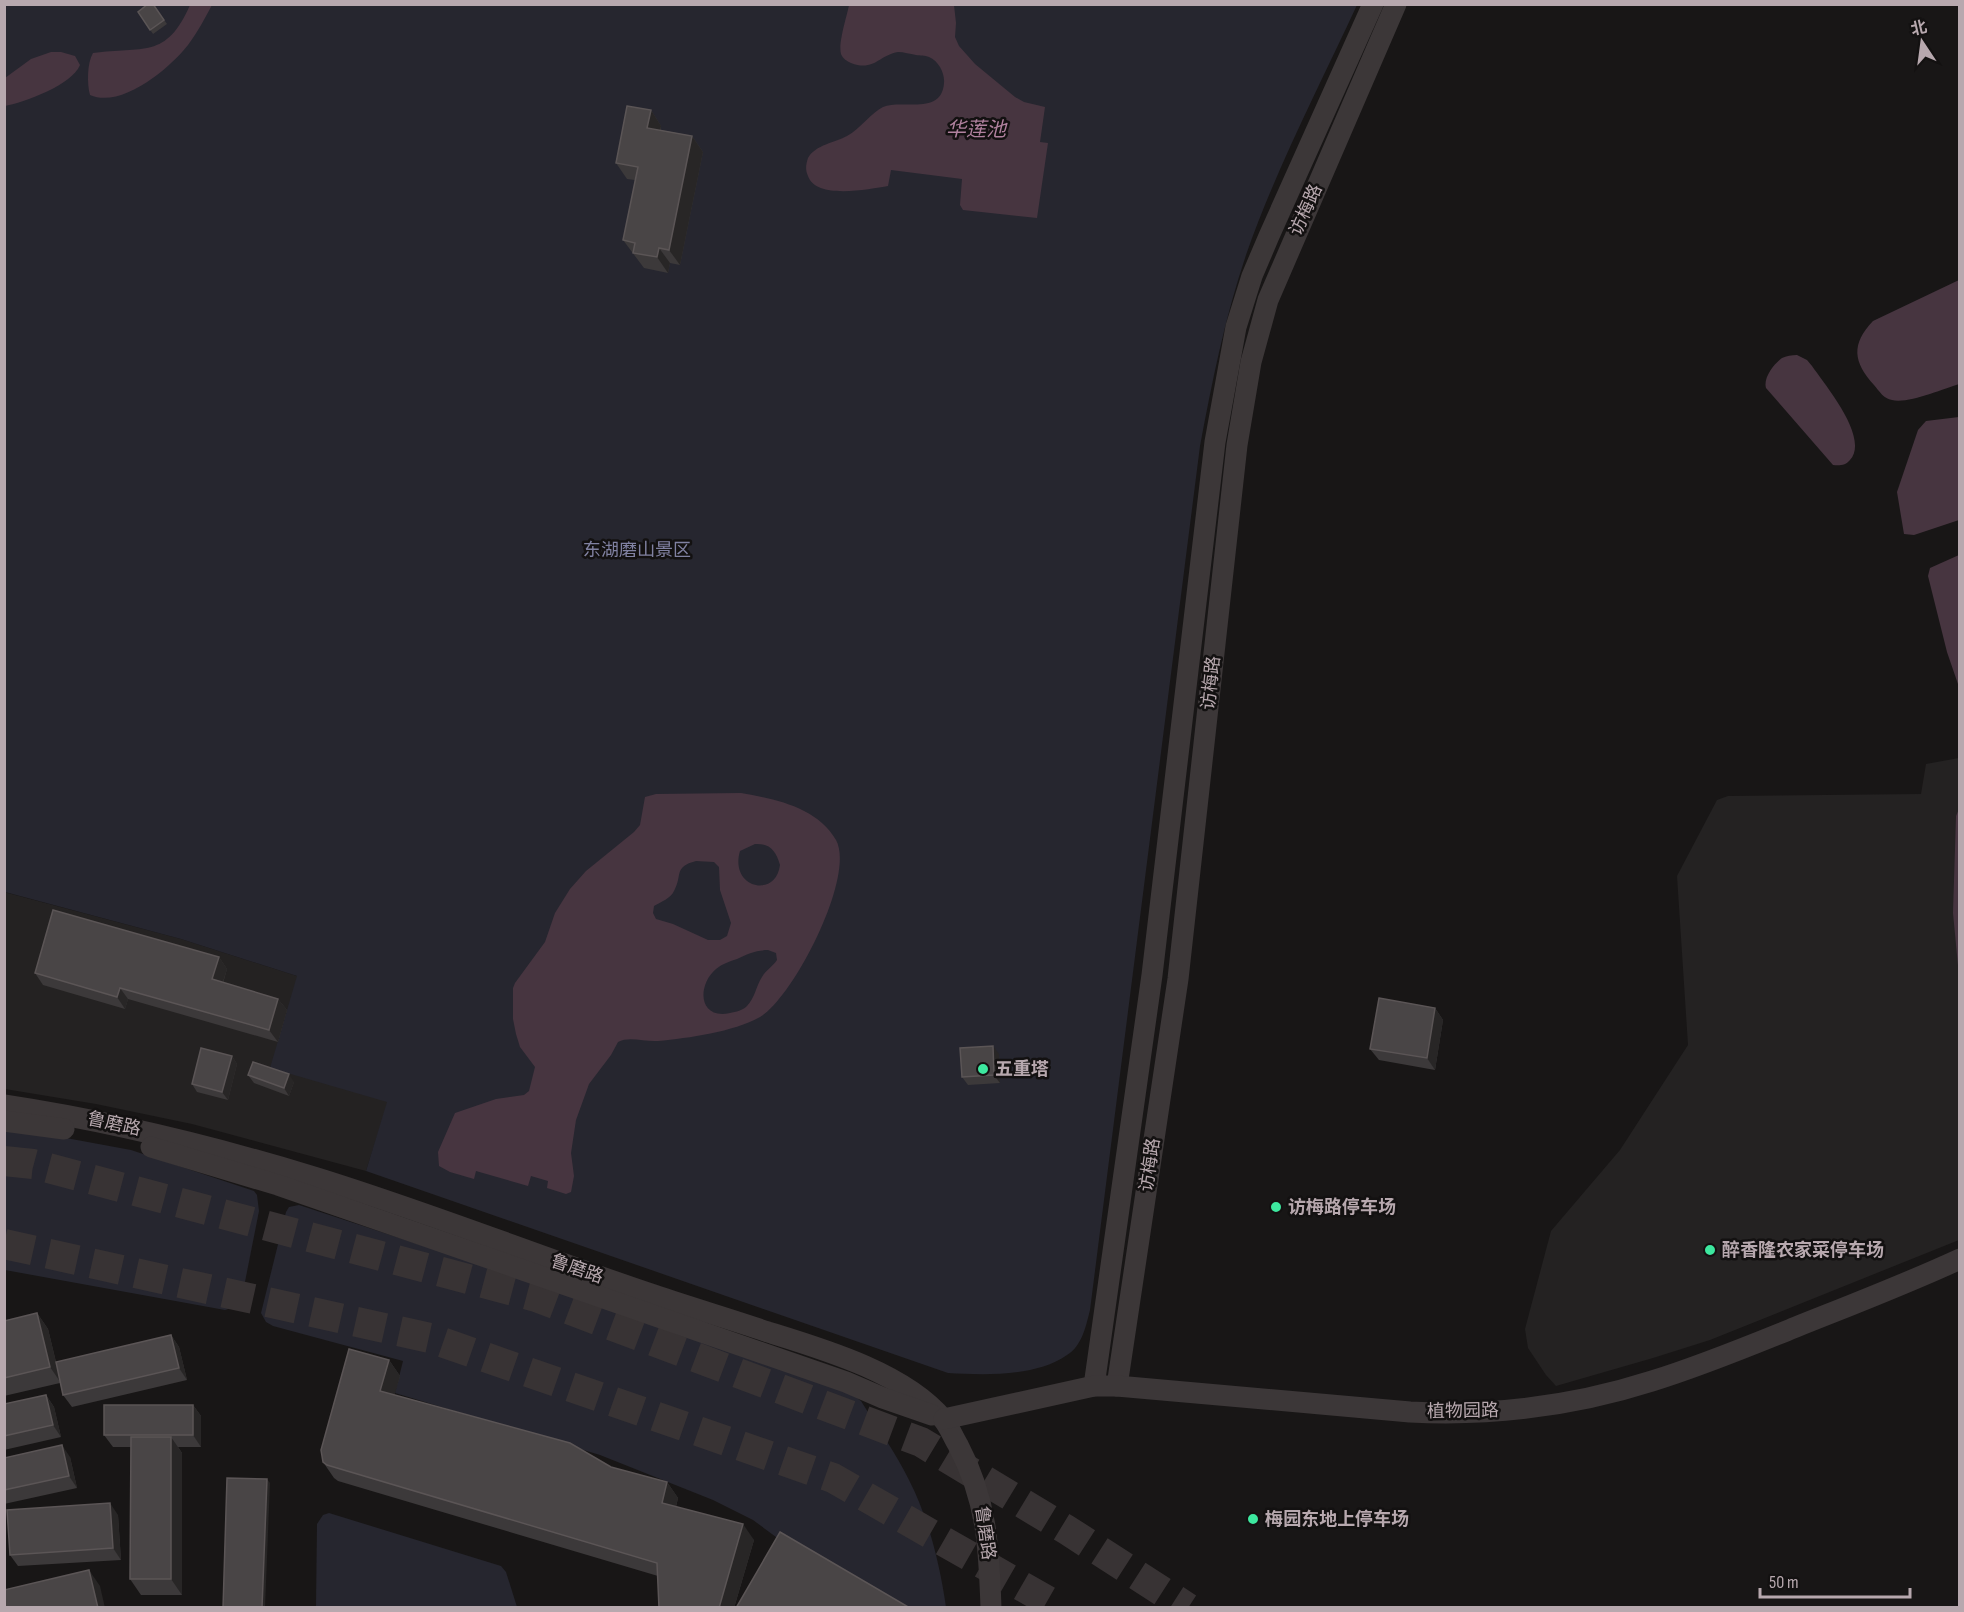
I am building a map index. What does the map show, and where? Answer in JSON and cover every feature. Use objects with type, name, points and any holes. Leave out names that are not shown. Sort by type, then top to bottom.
[{"type":"street","name":"访梅路","points":[[1094,1386],[1152,975],[1215,442],[1236,327],[1252,276],[1373,4]]},
{"type":"street","name":"访梅路","points":[[1118,1386],[1182,945],[1237,445],[1251,362],[1268,300],[1396,4]]},
{"type":"street","points":[[1215,442],[1237,445]]},
{"type":"street","name":"鲁磨路","points":[[4,1105],[100,1121],[154,1133],[313,1177],[653,1295],[804,1343],[866,1367],[906,1388],[944,1419],[966,1460],[981,1503],[988,1546],[991,1608]]},
{"type":"street","points":[[4,1121],[66,1129],[141,1144],[278,1185],[846,1382],[883,1398],[944,1419]]},
{"type":"street","name":"植物园路","points":[[944,1419],[1094,1386],[1118,1386],[1410,1412],[1454,1414],[1524,1408],[1651,1382],[1754,1345],[1899,1287],[1959,1259]]},
{"type":"shaded area","points":[[1959,758],[1959,1240],[1710,1340],[1556,1386],[1528,1348],[1525,1329],[1551,1231],[1620,1150],[1688,1045],[1677,876],[1717,800],[1728,796],[1921,794],[1926,764]]},
{"type":"shaded area","points":[[4,892],[181,939],[297,976],[388,1102],[366,1171],[192,1124],[96,1104],[5,1089]]},
{"type":"green space","name":"东湖磨山景区","points":[[4,5],[1357,5],[1284,160],[1258,223],[1225,326],[1214,374],[1200,446],[1090,1310],[1083,1335],[1067,1355],[1054,1362],[1025,1371],[993,1374],[948,1373],[366,1171],[387,1102],[270,1068],[297,976],[181,939],[5,892]]},
{"type":"green space","points":[[4,1130],[131,1150],[254,1191],[257,1195],[259,1211],[241,1302],[225,1310],[5,1270]]},
{"type":"green space","points":[[299,1205],[503,1272],[851,1393],[861,1401],[886,1440],[916,1495],[933,1542],[946,1607],[894,1607],[791,1548],[753,1520],[713,1500],[600,1455],[395,1393],[403,1361],[273,1326],[266,1322],[261,1313],[286,1212],[289,1207]]},
{"type":"green space","points":[[329,1513],[501,1566],[506,1572],[517,1607],[316,1607],[317,1524],[323,1515]]},
{"type":"water","points":[[190,5],[212,5],[191,40],[158,75],[116,96],[103,98],[90,95],[88,74],[93,53],[139,49],[162,43],[181,23]]},
{"type":"water","name":"华莲池","points":[[849,5],[954,5],[955,37],[959,46],[975,64],[1015,97],[1024,102],[1045,107],[1040,142],[1048,143],[1037,218],[963,210],[960,205],[962,179],[891,170],[888,186],[832,191],[813,183],[807,174],[806,167],[808,158],[816,150],[852,133],[883,107],[929,103],[936,100],[942,93],[944,79],[942,72],[933,59],[926,56],[898,52],[865,66],[845,60],[840,49]]},
{"type":"water","points":[[51,52],[75,56],[80,65],[68,79],[58,86],[35,97],[5,106],[5,78],[31,59]]},
{"type":"water","points":[[1959,280],[1959,384],[1907,400],[1887,398],[1862,369],[1857,353],[1861,337],[1873,321]]},
{"type":"water","points":[[1797,355],[1807,360],[1812,366],[1835,398],[1850,426],[1855,450],[1845,464],[1833,465],[1766,388],[1768,376],[1776,364],[1784,357]]},
{"type":"water","points":[[1959,417],[1959,520],[1914,535],[1904,534],[1897,492],[1918,430],[1926,421]]},
{"type":"water","points":[[1959,555],[1959,687],[1947,652],[1928,576],[1930,568]]},
{"type":"water","points":[[741,793],[754,795],[794,806],[807,812],[828,829],[836,840],[840,857],[837,880],[818,935],[804,962],[774,1005],[760,1017],[749,1022],[710,1034],[658,1041],[627,1039],[618,1042],[589,1084],[576,1120],[571,1153],[574,1176],[571,1192],[566,1194],[547,1188],[548,1181],[531,1176],[528,1186],[476,1171],[474,1179],[439,1166],[438,1152],[455,1113],[496,1099],[524,1095],[529,1091],[535,1067],[520,1047],[516,1034],[513,1019],[515,983],[545,942],[555,913],[570,889],[586,871],[634,832],[640,825],[645,797],[656,794]],"holes":[[[755,844],[765,845],[772,849],[780,865],[777,876],[771,882],[763,885],[754,885],[747,881],[741,874],[738,864],[740,851]],[[714,862],[719,867],[720,890],[731,923],[727,936],[720,940],[708,940],[656,919],[653,913],[654,906],[666,900],[673,893],[681,869],[689,863]],[[764,950],[776,953],[777,960],[765,972],[752,999],[744,1009],[719,1014],[706,1006],[704,1000],[706,984],[716,969],[726,963]]]},
{"type":"water","points":[[1959,809],[1959,976],[1953,913],[1956,816]]},
{"type":"building","points":[[148,4],[153,4],[164,20],[150,30],[138,12]]},
{"type":"building","points":[[627,106],[651,110],[647,128],[692,136],[669,250],[659,248],[657,257],[633,253],[635,243],[623,240],[638,167],[616,163]]},
{"type":"building","points":[[53,910],[219,957],[212,979],[278,999],[269,1030],[120,988],[117,997],[35,973]]},
{"type":"building","points":[[1379,998],[1435,1008],[1427,1058],[1370,1049]]},
{"type":"building","points":[[993,1046],[994,1075],[962,1077],[960,1048]]},
{"type":"building","points":[[201,1048],[232,1056],[222,1092],[192,1084]]},
{"type":"building","points":[[253,1062],[289,1074],[284,1088],[248,1075]]},
{"type":"building","points":[[37,1313],[50,1367],[4,1378],[4,1321]]},
{"type":"building","points":[[171,1335],[179,1368],[63,1395],[56,1362]]},
{"type":"building","points":[[349,1349],[389,1360],[380,1391],[570,1443],[611,1467],[667,1482],[662,1503],[743,1524],[719,1608],[659,1608],[657,1563],[327,1465],[323,1462],[321,1450]]},
{"type":"building","points":[[46,1395],[53,1425],[4,1436],[4,1404]]},
{"type":"building","points":[[104,1405],[193,1405],[193,1435],[104,1435]]},
{"type":"building","points":[[131,1437],[171,1437],[171,1579],[130,1579]]},
{"type":"building","points":[[62,1445],[69,1476],[4,1490],[4,1458]]},
{"type":"building","points":[[227,1478],[267,1479],[262,1608],[223,1608]]},
{"type":"building","points":[[110,1503],[113,1548],[10,1555],[7,1510]]},
{"type":"building","points":[[780,1532],[910,1608],[736,1608]]},
{"type":"building","points":[[89,1570],[98,1608],[4,1608],[4,1590]]},
{"type":"tunnel","points":[[4,1161],[33,1164],[536,1297],[921,1442],[1067,1530],[1188,1608]]},
{"type":"tunnel","points":[[4,1244],[430,1338],[833,1478],[1060,1608]]},
{"type":"place","name":"五重塔","points":[[983,1069]]},
{"type":"place","name":"访梅路停车场","points":[[1276,1207]]},
{"type":"place","name":"醉香隆农家菜停车场","points":[[1710,1250]]},
{"type":"place","name":"梅园东地上停车场","points":[[1253,1519]]}]
